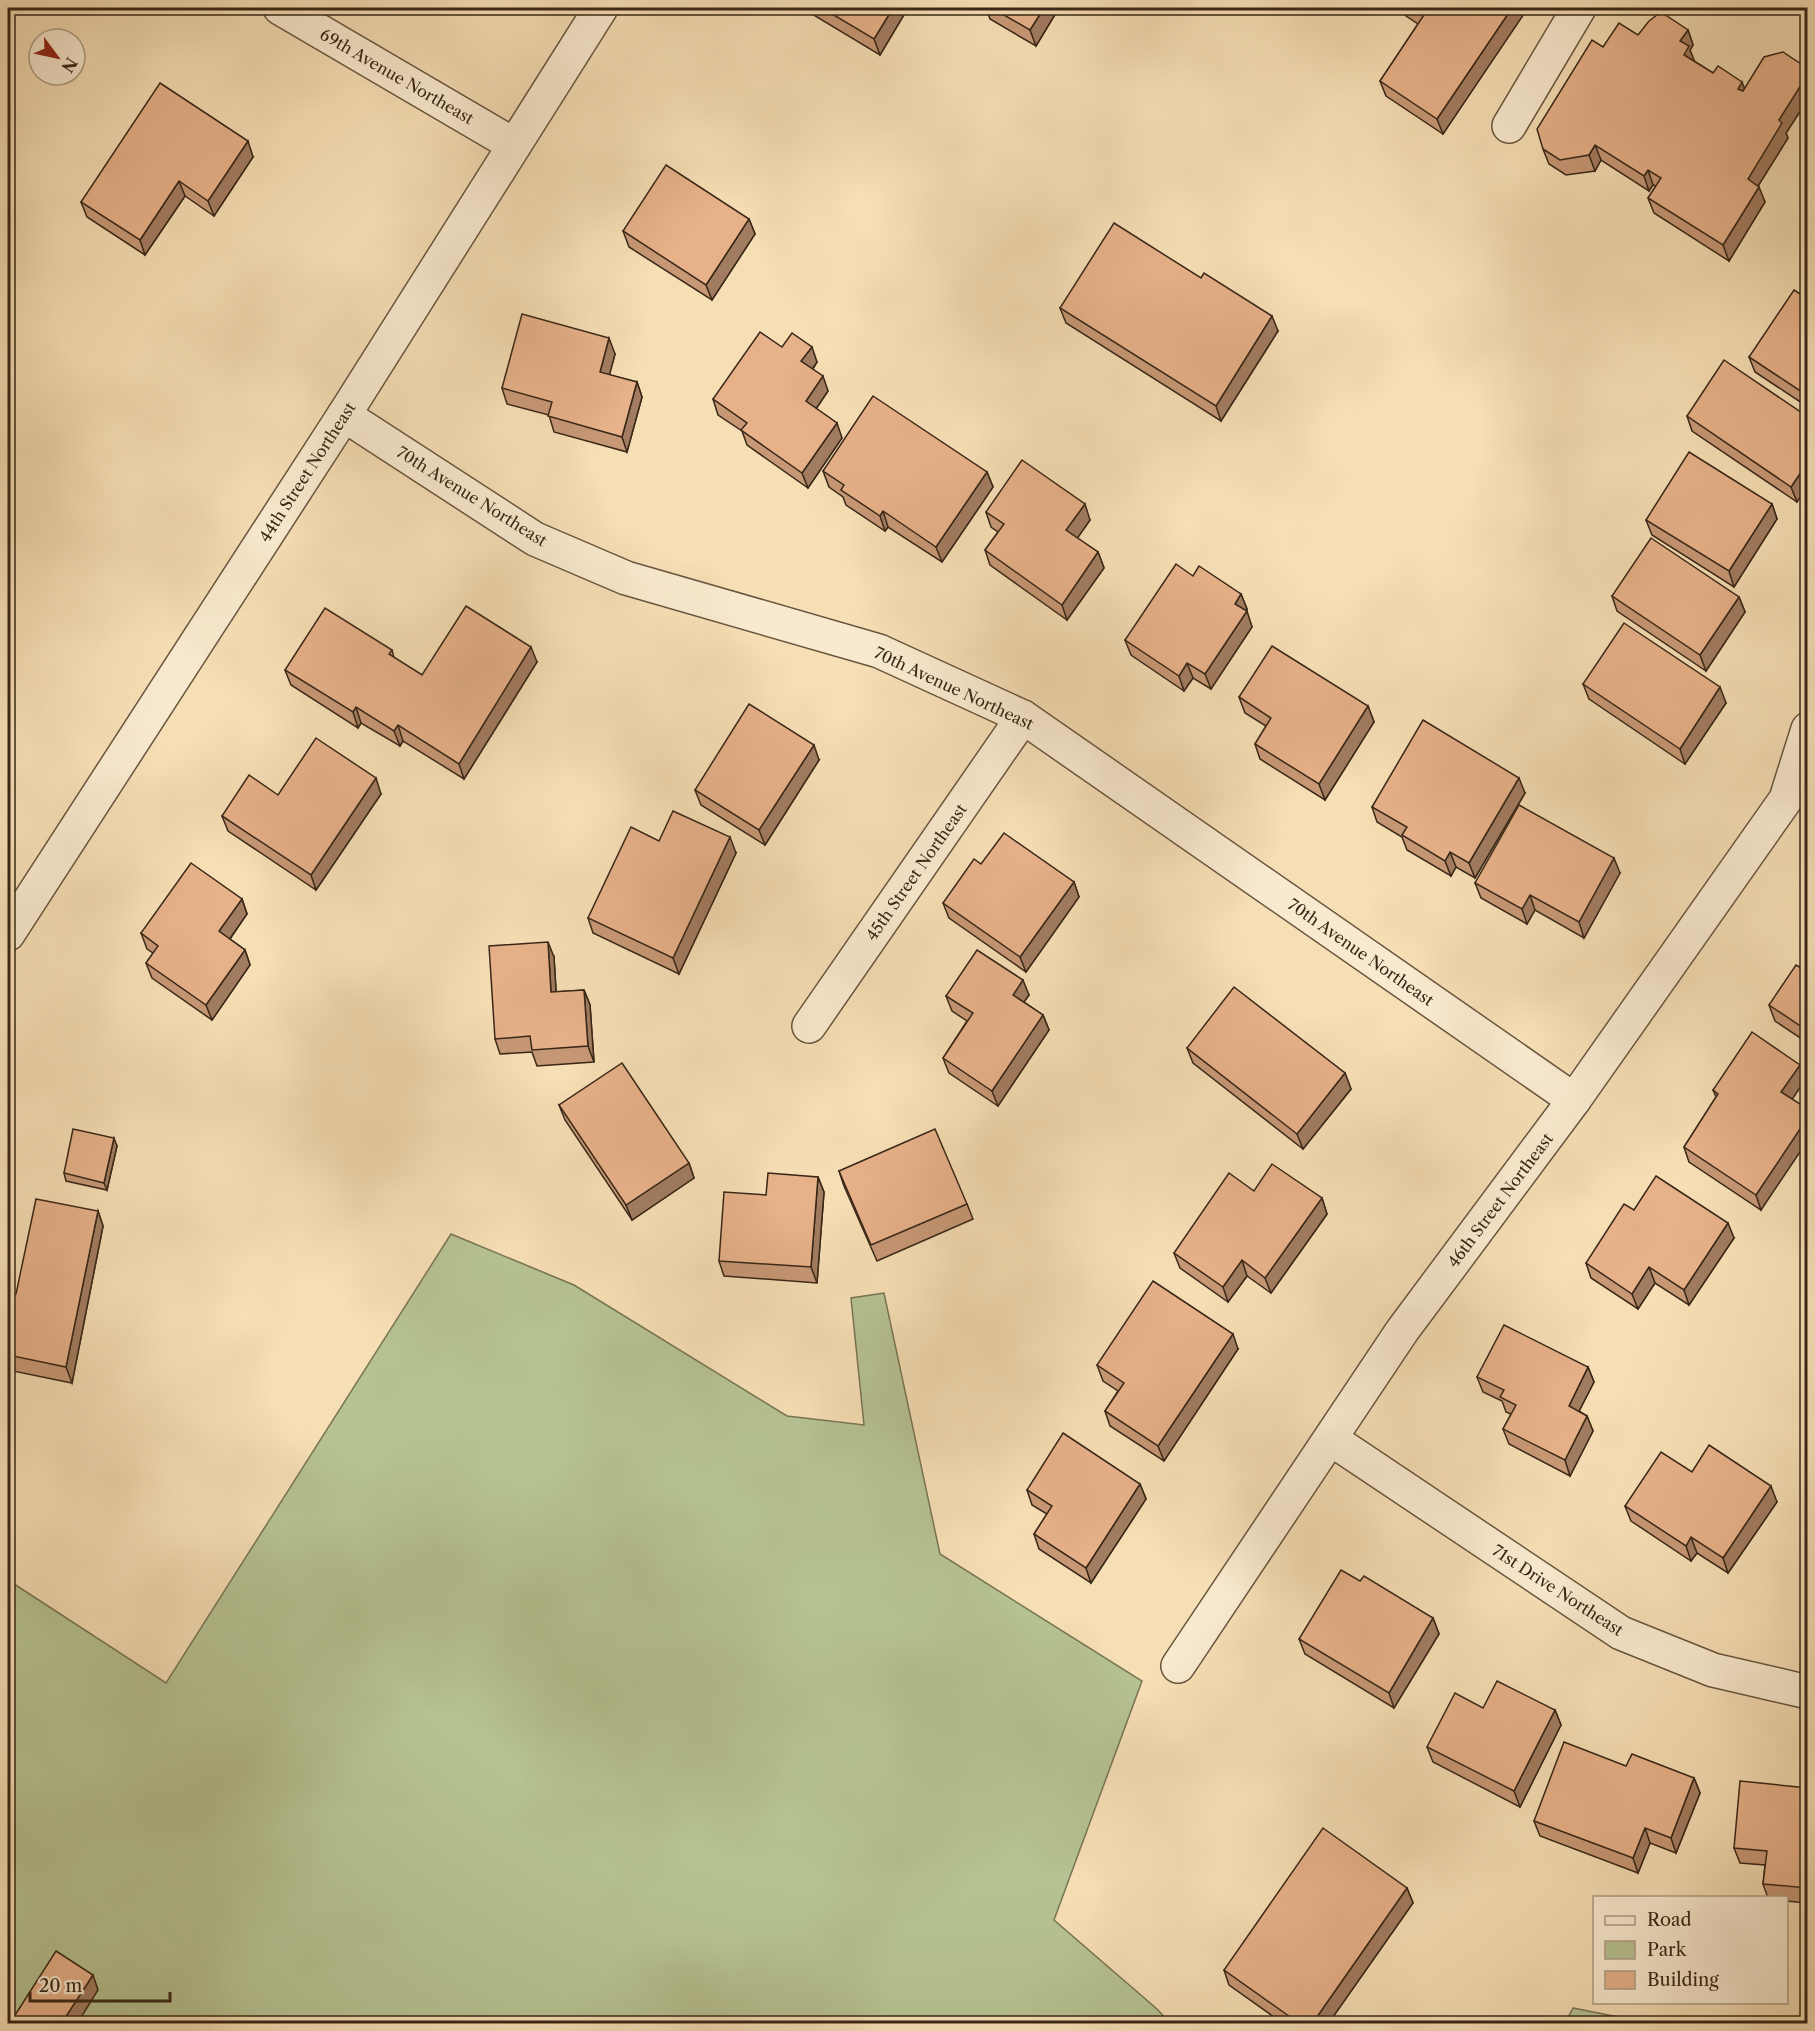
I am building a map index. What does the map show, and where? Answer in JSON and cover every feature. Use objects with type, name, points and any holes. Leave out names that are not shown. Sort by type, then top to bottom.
[{"type":"street","name":"69th Avenue Northeast","points":[[280,8],[514,146]]},
{"type":"street","name":"44th Street Northeast","points":[[8,932],[344,415],[601,8]]},
{"type":"street","points":[[1509,126],[1579,8]]},
{"type":"street","name":"70th Avenue Northeast","points":[[344,415],[535,539],[626,578],[879,651],[1023,717],[1574,1100]]},
{"type":"street","name":"45th Street Northeast","points":[[809,1026],[1023,717]]},
{"type":"street","name":"46th Street Northeast","points":[[1178,1666],[1402,1331],[1797,806],[1808,729]]},
{"type":"street","name":"71st Drive Northeast","points":[[1331,1439],[1621,1633],[1713,1670],[1808,1692]]},
{"type":"green space","points":[[451,1234],[574,1285],[787,1416],[864,1425],[851,1298],[884,1293],[940,1554],[1142,1681],[1054,1920],[1157,2009],[1170,2023],[8,2023],[8,1580],[166,1683]]},
{"type":"green space","points":[[1573,2008],[1649,2023],[1565,2023]]},
{"type":"building","points":[[822,8],[893,8],[874,39]]},
{"type":"building","points":[[992,8],[1044,8],[1030,30]]},
{"type":"building","points":[[1412,8],[1512,8],[1437,119],[1380,81],[1424,15]]},
{"type":"building","points":[[1661,12],[1688,30],[1680,41],[1689,46],[1684,55],[1713,73],[1718,66],[1742,82],[1738,89],[1743,91],[1764,57],[1783,52],[1801,64],[1803,82],[1779,120],[1782,123],[1748,179],[1759,187],[1723,245],[1648,198],[1661,178],[1648,170],[1644,176],[1595,145],[1589,155],[1560,160],[1543,149],[1537,129],[1592,40],[1603,47],[1619,23],[1638,35],[1649,21]]},
{"type":"building","points":[[160,83],[248,141],[208,201],[179,181],[140,240],[81,202]]},
{"type":"building","points":[[666,165],[749,219],[706,285],[623,231]]},
{"type":"building","points":[[1114,223],[1201,278],[1204,273],[1272,316],[1216,406],[1060,308]]},
{"type":"building","points":[[1794,290],[1808,299],[1808,396],[1749,357]]},
{"type":"building","points":[[522,314],[609,338],[600,372],[637,382],[622,437],[548,416],[552,402],[502,388]]},
{"type":"building","points":[[760,332],[782,347],[792,333],[812,347],[801,361],[823,376],[806,401],[837,423],[802,473],[741,430],[747,423],[713,399]]},
{"type":"building","points":[[1724,360],[1808,417],[1808,462],[1791,487],[1687,416]]},
{"type":"building","points":[[873,396],[987,472],[936,547],[883,511],[880,516],[841,490],[844,485],[823,471]]},
{"type":"building","points":[[1689,452],[1772,504],[1729,571],[1646,520]]},
{"type":"building","points":[[1022,460],[1085,504],[1066,530],[1098,552],[1062,605],[985,550],[1004,524],[986,512]]},
{"type":"building","points":[[1651,538],[1739,597],[1700,655],[1612,596]]},
{"type":"building","points":[[1176,564],[1193,576],[1199,566],[1241,594],[1235,604],[1247,611],[1205,674],[1187,663],[1179,676],[1125,640]]},
{"type":"building","points":[[466,606],[531,647],[459,764],[398,725],[394,731],[356,707],[353,712],[285,670],[325,608],[392,650],[389,654],[422,675]]},
{"type":"building","points":[[1624,623],[1720,687],[1680,749],[1583,684]]},
{"type":"building","points":[[1272,646],[1368,706],[1319,784],[1255,744],[1271,718],[1239,697]]},
{"type":"building","points":[[749,704],[814,745],[759,830],[695,790]]},
{"type":"building","points":[[1423,720],[1519,778],[1469,863],[1450,852],[1445,861],[1402,835],[1407,827],[1372,807]]},
{"type":"building","points":[[316,738],[376,778],[311,875],[222,816],[249,775],[278,795]]},
{"type":"building","points":[[1519,805],[1614,858],[1579,922],[1530,895],[1522,909],[1475,883]]},
{"type":"building","points":[[673,811],[730,837],[673,958],[588,918],[631,827],[659,841]]},
{"type":"building","points":[[1004,833],[1074,882],[1020,957],[943,903],[974,859],[981,864]]},
{"type":"building","points":[[191,863],[242,899],[219,931],[245,950],[206,1005],[146,963],[158,946],[141,933]]},
{"type":"building","points":[[548,942],[551,992],[584,990],[588,1046],[532,1050],[530,1036],[495,1039],[489,946]]},
{"type":"building","points":[[977,950],[1023,980],[1013,995],[1043,1015],[992,1091],[943,1058],[973,1013],[946,996]]},
{"type":"building","points":[[1796,965],[1808,972],[1808,1031],[1769,1005]]},
{"type":"building","points":[[1234,987],[1345,1073],[1297,1134],[1187,1048]]},
{"type":"building","points":[[1752,1032],[1800,1065],[1781,1092],[1808,1109],[1808,1117],[1756,1195],[1684,1147],[1718,1094],[1713,1090]]},
{"type":"building","points":[[622,1063],[689,1163],[626,1205],[559,1105]]},
{"type":"building","points":[[73,1129],[114,1138],[104,1183],[64,1173]]},
{"type":"building","points":[[935,1129],[967,1204],[871,1245],[839,1171]]},
{"type":"building","points":[[1272,1164],[1322,1198],[1265,1278],[1242,1260],[1223,1287],[1174,1253],[1229,1173],[1254,1191]]},
{"type":"building","points":[[768,1173],[818,1177],[811,1267],[719,1261],[724,1192],[766,1195]]},
{"type":"building","points":[[1656,1176],[1728,1223],[1684,1290],[1649,1267],[1632,1294],[1586,1263],[1624,1204],[1634,1210]]},
{"type":"building","points":[[36,1199],[98,1211],[66,1367],[8,1355],[8,1293],[16,1294]]},
{"type":"building","points":[[1153,1281],[1233,1334],[1158,1446],[1105,1411],[1124,1383],[1097,1365]]},
{"type":"building","points":[[1504,1325],[1588,1367],[1569,1406],[1587,1416],[1565,1460],[1503,1429],[1516,1405],[1500,1397],[1504,1390],[1477,1377]]},
{"type":"building","points":[[1063,1433],[1140,1484],[1086,1568],[1034,1534],[1052,1506],[1027,1490]]},
{"type":"building","points":[[1709,1445],[1771,1486],[1723,1558],[1691,1537],[1686,1546],[1625,1506],[1661,1452],[1692,1472]]},
{"type":"building","points":[[1341,1570],[1360,1581],[1364,1576],[1433,1618],[1389,1693],[1299,1639]]},
{"type":"building","points":[[1497,1681],[1555,1710],[1514,1791],[1427,1747],[1455,1693],[1483,1708]]},
{"type":"building","points":[[1564,1742],[1626,1766],[1632,1754],[1694,1778],[1671,1838],[1645,1828],[1633,1858],[1534,1821]]},
{"type":"building","points":[[1740,1781],[1808,1788],[1808,1888],[1763,1884],[1767,1851],[1734,1848]]},
{"type":"building","points":[[1323,1828],[1407,1888],[1312,2024],[1300,2024],[1224,1970]]},
{"type":"building","points":[[56,1951],[93,1975],[61,2024],[11,2024],[10,2023]]}]
